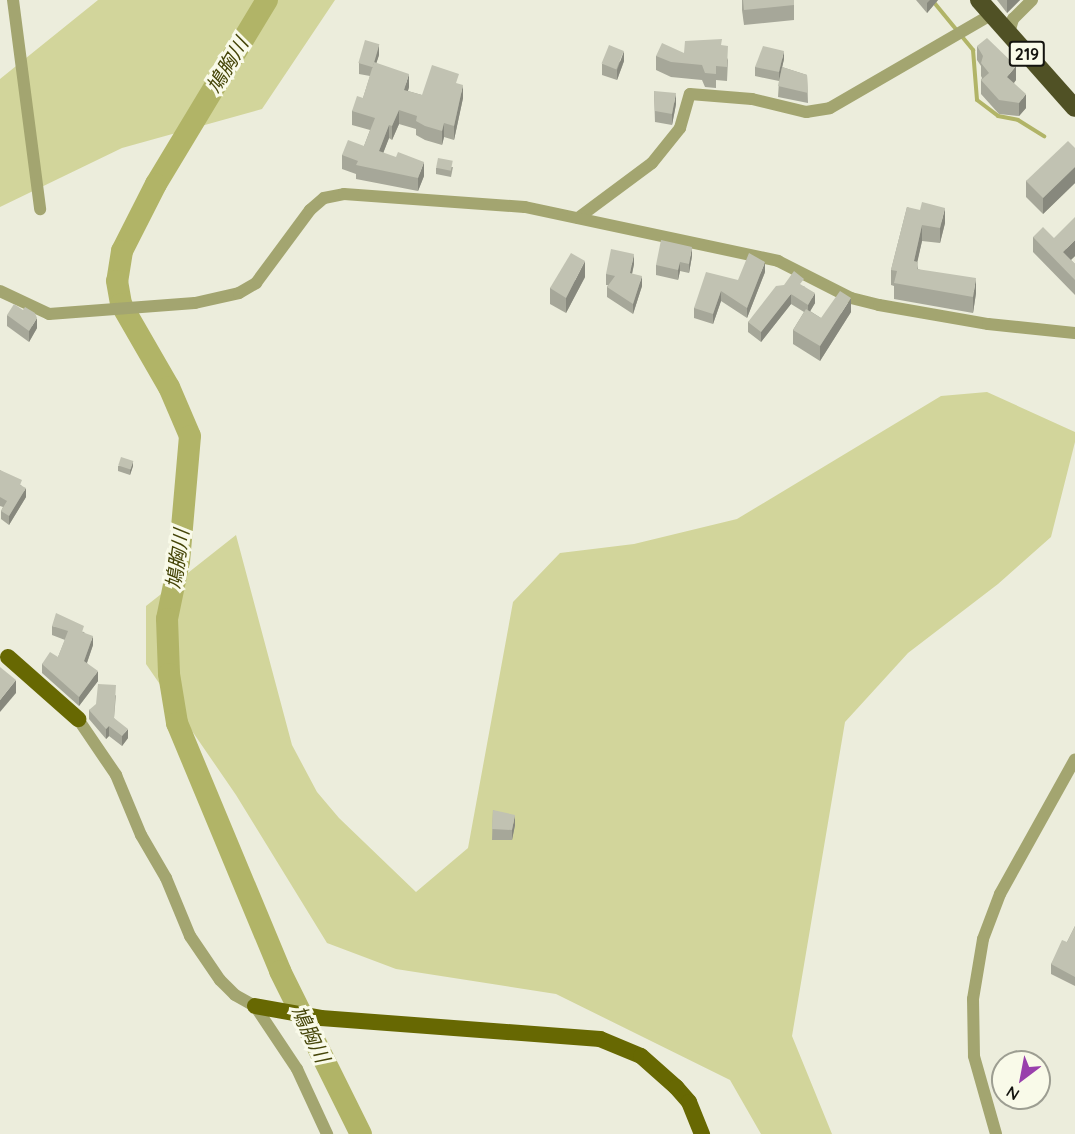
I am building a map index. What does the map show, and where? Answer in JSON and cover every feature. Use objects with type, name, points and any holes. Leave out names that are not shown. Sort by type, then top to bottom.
[{"type":"highway","name":"219","points":[[979,0],[1075,108]]},
{"type":"main road","points":[[4,654],[78,719]]},
{"type":"main road","points":[[255,1006],[321,1018],[600,1038],[641,1056],[676,1087],[689,1102],[702,1134]]},
{"type":"street","points":[[13,0],[40,209]]},
{"type":"street","points":[[1009,33],[1013,19],[1032,0]]},
{"type":"street","points":[[579,218],[652,162],[680,128],[690,94],[752,99],[806,112],[830,108],[992,14]]},
{"type":"street","points":[[0,291],[49,314],[155,307],[228,296],[256,284],[310,210],[324,198],[344,194],[460,199],[525,207],[778,261],[851,298],[879,305],[988,324],[1075,333]]},
{"type":"street","points":[[78,719],[116,775],[141,835],[166,878],[190,936],[220,980],[235,995],[255,1006],[297,1070],[327,1134]]},
{"type":"street","points":[[996,1134],[974,1056],[973,999],[983,939],[1000,894],[1075,759]]},
{"type":"green space","points":[[98,0],[335,0],[262,109],[122,148],[0,207],[0,79]]},
{"type":"green space","points":[[987,392],[1075,432],[1075,442],[1051,537],[998,584],[908,653],[845,722],[792,1036],[832,1134],[761,1134],[730,1080],[556,994],[396,969],[327,943],[236,795],[146,664],[146,606],[236,535],[292,745],[317,792],[339,818],[416,892],[468,848],[513,602],[560,553],[634,544],[737,519],[941,396]]},
{"type":"building","points":[[743,0],[794,0],[794,5],[744,10]]},
{"type":"building","points":[[987,38],[1016,66],[1007,77],[1026,94],[1019,103],[999,100],[981,80],[989,73],[981,63],[983,56],[977,46]]},
{"type":"building","points":[[722,39],[721,45],[728,46],[727,67],[716,66],[716,74],[705,73],[702,65],[671,62],[656,56],[662,43],[684,53],[685,41]]},
{"type":"building","points":[[365,40],[379,44],[373,67],[358,63]]},
{"type":"building","points":[[609,45],[624,51],[616,70],[602,64]]},
{"type":"building","points":[[763,46],[784,51],[779,72],[755,67]]},
{"type":"building","points":[[374,62],[409,74],[404,90],[422,95],[432,65],[459,74],[456,83],[463,85],[454,126],[444,123],[442,131],[425,126],[416,121],[417,116],[399,110],[392,126],[389,125],[379,151],[396,157],[398,152],[424,162],[418,178],[356,165],[358,161],[342,155],[348,140],[364,146],[375,118],[352,111],[357,96],[363,98]]},
{"type":"building","points":[[782,67],[807,75],[808,93],[778,86]]},
{"type":"building","points":[[654,91],[676,93],[672,114],[655,111]]},
{"type":"building","points":[[1068,141],[1075,148],[1075,167],[1043,198],[1026,181]]},
{"type":"building","points":[[438,158],[453,161],[451,171],[436,168]]},
{"type":"building","points":[[922,202],[945,208],[940,228],[922,225],[914,261],[918,262],[917,269],[976,278],[973,297],[894,283],[897,271],[891,270],[907,207],[920,210]]},
{"type":"building","points":[[1075,217],[1075,240],[1063,252],[1075,264],[1075,280],[1033,237],[1043,227],[1054,238]]},
{"type":"building","points":[[661,240],[692,247],[689,264],[680,262],[678,270],[656,265]]},
{"type":"building","points":[[611,249],[634,254],[630,273],[642,276],[633,304],[607,287],[615,276],[606,274]]},
{"type":"building","points":[[571,253],[585,261],[566,298],[550,288]]},
{"type":"building","points":[[749,253],[765,262],[747,308],[721,291],[713,314],[694,308],[706,272],[738,280]]},
{"type":"building","points":[[794,271],[804,279],[800,284],[815,293],[808,305],[791,294],[761,332],[748,322],[776,286],[784,285]]},
{"type":"building","points":[[840,291],[851,298],[820,346],[793,330],[806,309],[821,318]]},
{"type":"building","points":[[14,304],[23,310],[25,307],[35,313],[37,318],[29,331],[7,315]]},
{"type":"building","points":[[121,457],[133,461],[131,470],[118,466]]},
{"type":"building","points":[[0,470],[22,480],[20,485],[26,488],[9,516],[1,511],[7,501],[0,497]]},
{"type":"building","points":[[56,613],[84,626],[82,632],[93,636],[84,661],[98,671],[79,697],[42,664],[50,652],[58,657],[68,631],[52,626]]},
{"type":"building","points":[[0,667],[16,680],[0,700]]},
{"type":"building","points":[[98,684],[116,685],[114,718],[128,729],[122,736],[109,726],[106,729],[89,710],[96,704]]},
{"type":"building","points":[[493,810],[515,815],[512,830],[492,829]]},
{"type":"building","points":[[1075,926],[1075,977],[1051,964],[1062,940],[1067,942]]},
{"type":"waterway","name":"鳩胸川","points":[[267,0],[156,184],[122,251],[117,281],[121,304],[169,387],[190,436],[179,561],[167,619],[169,674],[177,723],[280,971],[361,1134]]},
{"type":"waterway","points":[[932,0],[973,50],[977,100],[998,116],[1018,120],[1044,136]]}]
